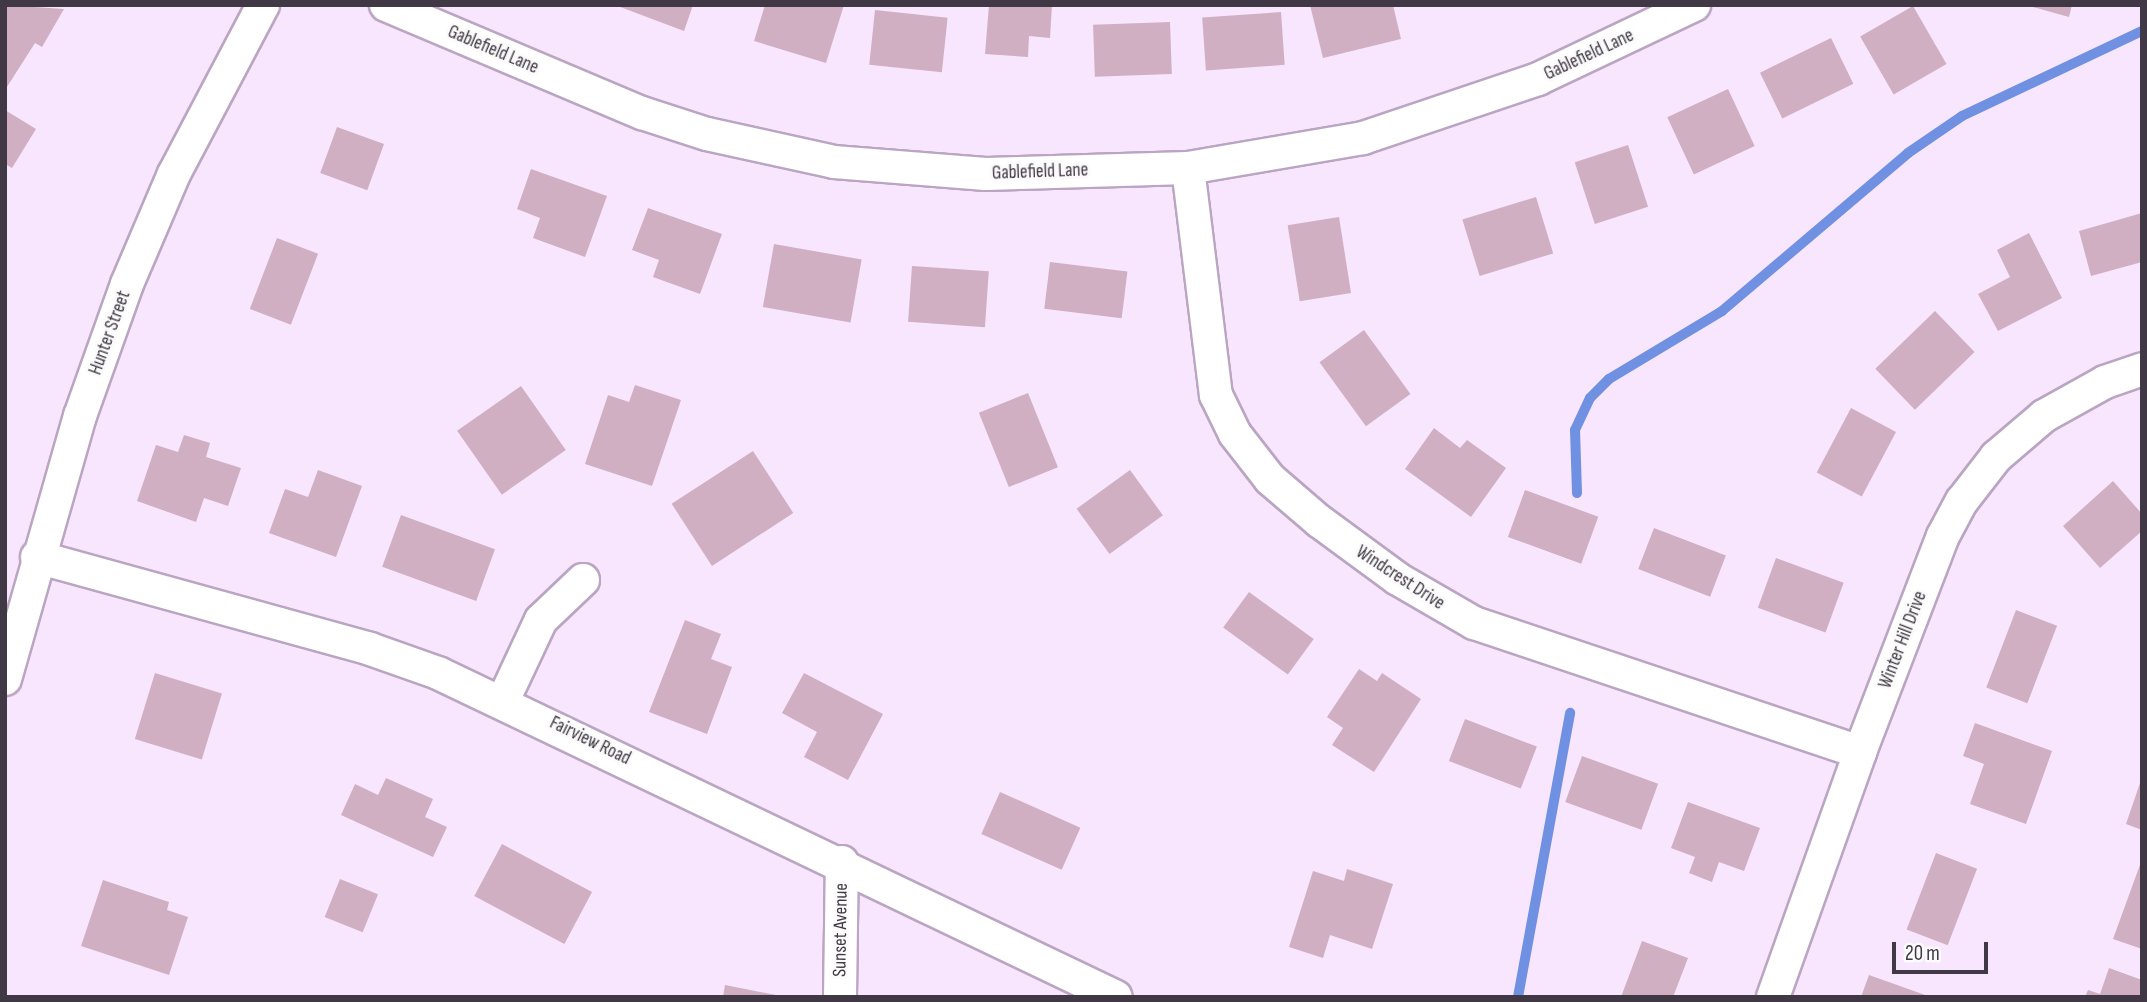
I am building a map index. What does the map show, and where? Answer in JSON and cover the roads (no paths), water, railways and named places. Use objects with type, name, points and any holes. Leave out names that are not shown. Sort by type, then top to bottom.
[{"type":"street","name":"Hunter Street","points":[[5,679],[37,557],[127,285],[174,174],[262,5]]},
{"type":"street","name":"Gablefield Lane","points":[[386,5],[642,113],[786,152],[885,168],[986,174],[1188,167],[1314,148],[1416,123],[1538,79],[1694,5]]},
{"type":"street","name":"Windcrest Drive","points":[[1188,167],[1216,395],[1235,434],[1270,479],[1309,513],[1398,579],[1474,623],[1860,752]]},
{"type":"street","name":"Winter Hill Drive","points":[[1773,997],[1860,752],[1943,536],[1978,478],[1996,457],[2064,402],[2142,369]]},
{"type":"street","name":"Fairview Road","points":[[37,557],[370,649],[503,701],[842,862],[1116,997]]},
{"type":"street","points":[[503,701],[541,620],[583,580]]},
{"type":"street","name":"Sunset Avenue","points":[[840,997],[842,862]]},
{"type":"waterway","points":[[1577,493],[1575,430],[1590,398],[1609,379],[1722,311],[1908,153],[1962,116],[2142,31]]},
{"type":"waterway","points":[[1518,997],[1570,713]]}]
